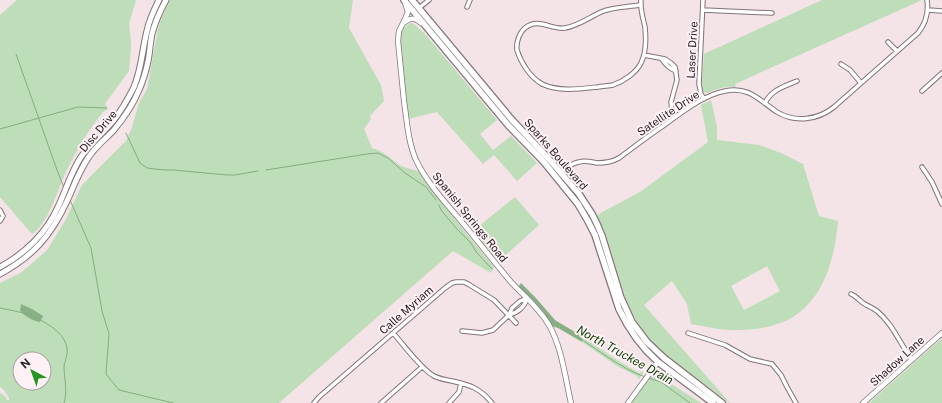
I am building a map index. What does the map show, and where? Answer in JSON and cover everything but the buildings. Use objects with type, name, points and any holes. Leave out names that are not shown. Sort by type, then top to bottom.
[{"type":"main road","name":"Disc Drive","points":[[0,267],[20,254],[43,230],[56,210],[76,165],[90,145],[113,121],[125,104],[138,77],[147,30],[152,14],[159,0]]},
{"type":"main road","name":"Disc Drive","points":[[0,274],[27,257],[50,232],[62,212],[76,177],[88,158],[115,128],[130,108],[142,82],[148,61],[154,29],[166,0]]},
{"type":"main road","name":"Sparks Boulevard","points":[[404,0],[514,132],[579,194],[592,214],[602,236],[623,304],[632,322],[647,342],[664,358],[722,403]]},
{"type":"main road","points":[[408,0],[415,7],[419,8],[420,14],[453,58]]},
{"type":"main road","name":"Sparks Boulevard","points":[[412,0],[559,175],[592,228],[615,299],[624,320],[637,340],[658,362],[713,403]]},
{"type":"main road","points":[[647,342],[658,362],[662,361],[692,383],[709,392]]},
{"type":"street","name":"Spanish Springs Road","points":[[404,0],[408,12],[398,35],[400,60],[408,133],[417,162],[429,182],[503,273],[544,317],[554,335],[560,352],[571,403]]},
{"type":"street","points":[[419,8],[429,0]]},
{"type":"street","points":[[467,7],[470,0]]},
{"type":"street","points":[[640,5],[604,11],[566,28],[558,28],[538,23],[532,24],[524,28],[520,34],[516,46],[519,58],[529,73],[536,80],[542,84],[559,89],[580,89],[613,85],[628,77],[642,62],[644,55],[645,28],[640,5],[641,0]]},
{"type":"street","name":"Laser Drive","points":[[703,0],[699,84],[704,99]]},
{"type":"street","name":"Satellite Drive","points":[[559,175],[580,161],[603,163],[614,161],[690,107],[704,99],[724,91],[737,90],[749,93],[776,111],[787,116],[800,119],[826,113],[918,33],[926,18],[928,10],[927,0]]},
{"type":"street","points":[[703,10],[772,13]]},
{"type":"street","points":[[928,10],[942,11]]},
{"type":"street","points":[[402,25],[413,18],[429,29]]},
{"type":"street","points":[[888,42],[897,51]]},
{"type":"street","points":[[644,55],[665,59],[675,67],[677,80],[670,102],[675,117]]},
{"type":"street","points":[[841,64],[850,70],[861,83]]},
{"type":"street","points":[[922,91],[942,73]]},
{"type":"street","points":[[938,77],[942,81]]},
{"type":"street","points":[[765,103],[773,92],[797,80]]},
{"type":"street","points":[[922,167],[932,182],[942,204]]},
{"type":"street","points":[[0,210],[3,216],[0,221]]},
{"type":"street","name":"Calle Myriam","points":[[314,403],[445,288],[456,282],[464,282],[491,297],[516,323]]},
{"type":"street","points":[[851,294],[884,317],[912,360]]},
{"type":"street","points":[[462,332],[482,333],[490,331],[509,315],[512,308],[520,300],[527,298]]},
{"type":"street","points":[[509,315],[516,313],[525,305],[527,298]]},
{"type":"street","points":[[393,333],[422,367],[430,374],[439,378],[472,386],[480,391],[492,403]]},
{"type":"street","points":[[688,333],[725,345],[750,359],[772,364],[781,374],[796,403]]},
{"type":"street","name":"Shadow Lane","points":[[863,403],[942,333]]},
{"type":"street","points":[[628,403],[658,362]]},
{"type":"street","points":[[381,403],[422,367]]},
{"type":"street","points":[[449,403],[459,392],[461,383]]},
{"type":"green space","points":[[17,0],[136,0],[129,24],[131,47],[129,71],[105,104],[107,110],[104,111],[98,118],[73,157],[48,214],[33,234],[0,197],[0,15]]},
{"type":"green space","points":[[170,0],[353,0],[349,28],[381,85],[384,101],[370,116],[371,119],[364,129],[372,148],[382,152],[404,167],[420,171],[456,220],[494,267],[491,273],[453,251],[279,403],[0,403],[0,393],[5,396],[7,400],[9,400],[9,398],[0,387],[0,283],[20,273],[48,249],[66,219],[82,185],[126,141],[139,103],[147,89],[158,29]]},
{"type":"green space","points":[[822,0],[922,0],[735,84],[736,87],[721,88],[707,93],[703,91],[702,83],[704,54]]},
{"type":"green space","points":[[412,23],[426,35],[497,120],[480,134],[493,150],[511,136],[537,163],[517,181],[494,155],[483,164],[437,112],[408,119],[400,42],[403,29]]},
{"type":"green space","points":[[711,100],[717,127],[717,140],[759,145],[781,153],[803,164],[819,216],[838,221],[837,234],[831,261],[821,287],[804,309],[781,323],[747,330],[722,329],[691,324],[687,304],[672,281],[644,305],[730,403],[664,354],[651,341],[643,330],[635,318],[626,299],[606,235],[597,215],[640,192],[708,142],[701,105]],"holes":[[[767,266],[780,291],[744,310],[731,286]]]},
{"type":"green space","points":[[515,197],[539,225],[498,262],[474,234],[474,231]]},
{"type":"green space","points":[[521,283],[555,320],[580,335],[582,342],[558,328],[551,326],[545,314],[532,299],[518,287]]},
{"type":"green space","points":[[21,304],[43,316],[40,322],[24,315],[20,311]]},
{"type":"green space","points":[[580,335],[639,373],[643,371],[639,379],[637,376],[617,366],[582,342]]},
{"type":"green space","points":[[942,338],[942,403],[869,403]]},
{"type":"green space","points":[[652,374],[662,378],[701,403],[632,403]]},
{"type":"waterway","name":"North Truckee Drain","points":[[16,54],[64,188]]},
{"type":"waterway","name":"North Truckee Drain","points":[[0,129],[78,107],[107,108]]},
{"type":"waterway","name":"North Truckee Drain","points":[[126,133],[140,163],[147,168],[227,175],[258,171]]},
{"type":"waterway","name":"North Truckee Drain","points":[[266,170],[378,153],[388,158],[405,173],[426,187],[436,200]]},
{"type":"waterway","points":[[70,200],[91,248],[102,311],[109,334],[106,374],[119,390],[173,403]]},
{"type":"waterway","name":"North Truckee Drain","points":[[439,205],[450,221],[470,242],[477,253],[492,269]]},
{"type":"waterway","name":"North Truckee Drain","points":[[520,286],[538,302],[555,324],[572,333],[618,363],[645,377]]},
{"type":"waterway","points":[[0,308],[39,319],[60,334],[65,341],[67,355],[64,366],[66,389],[64,403]]},
{"type":"waterway","name":"North Truckee Drain","points":[[648,378],[661,382],[690,403]]}]
